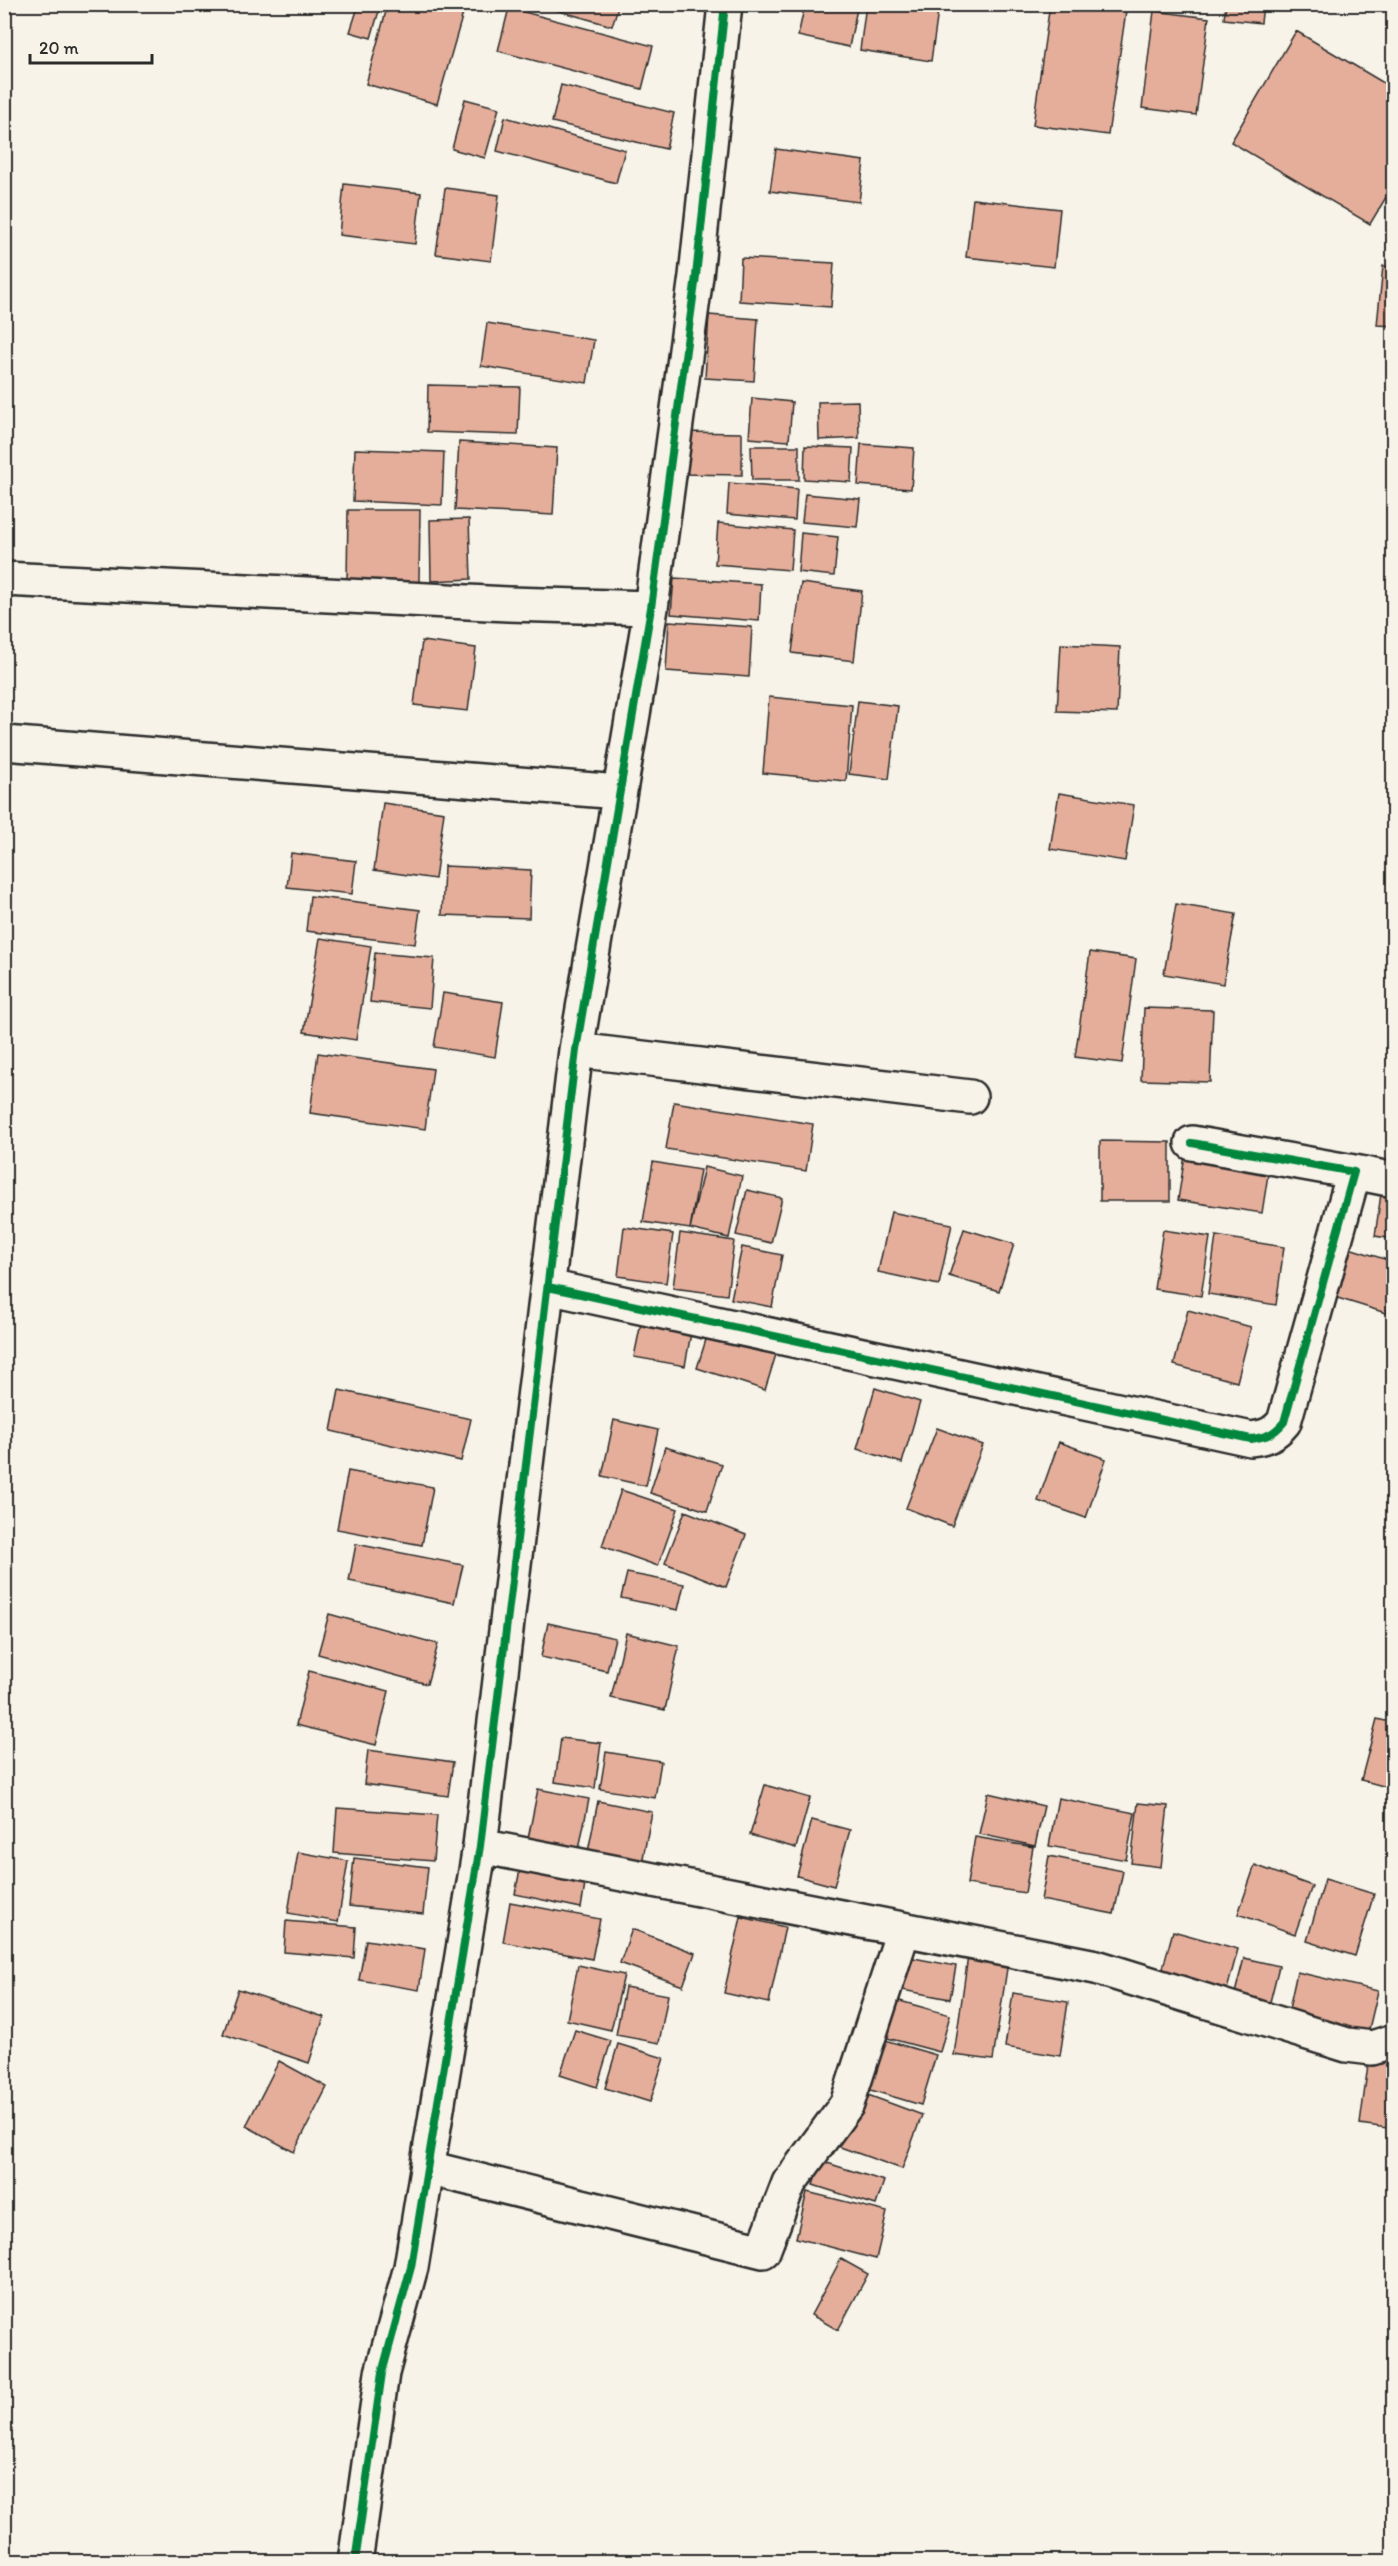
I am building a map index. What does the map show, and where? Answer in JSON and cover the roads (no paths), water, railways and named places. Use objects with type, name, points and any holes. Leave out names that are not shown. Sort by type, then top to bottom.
[{"type":"street","points":[[355,2562],[382,2373],[411,2267],[480,1846],[576,1050],[651,608],[696,276],[725,4]]},
{"type":"street","points":[[4,579],[508,604],[651,608]]},
{"type":"street","points":[[4,743],[619,792]]},
{"type":"street","points":[[576,1050],[970,1096]]},
{"type":"street","points":[[1192,1143],[1394,1180]]},
{"type":"street","points":[[548,1287],[1239,1436],[1262,1437],[1274,1434],[1284,1422],[1354,1172]]},
{"type":"street","points":[[480,1846],[903,1931],[1096,1966],[1347,2045],[1372,2048],[1394,2041]]},
{"type":"street","points":[[428,2168],[763,2251],[789,2183],[847,2104],[903,1931]]}]
